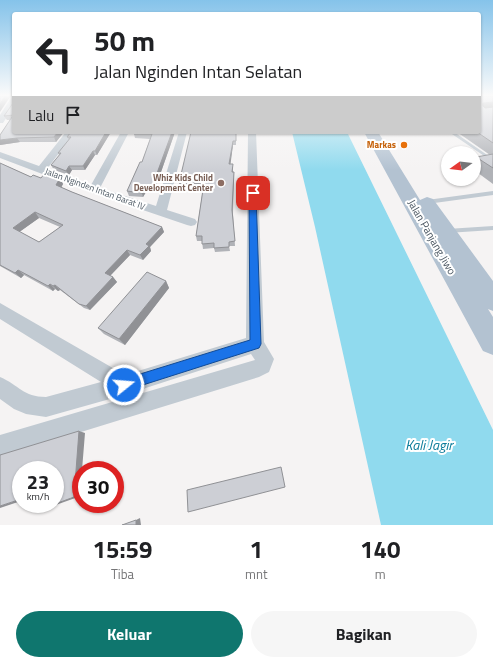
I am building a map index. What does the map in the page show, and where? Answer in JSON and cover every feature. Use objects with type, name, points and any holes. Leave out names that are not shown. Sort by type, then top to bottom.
[{"type":"main road","name":"Jalan Panjang Jiwo","points":[[373,134],[427,202],[493,300]]},
{"type":"main road","name":"Jalan Panjang Jiwo","points":[[385,134],[402,172],[493,342]]},
{"type":"street","points":[[41,170],[68,134]]},
{"type":"street","points":[[94,190],[124,134]]},
{"type":"street","points":[[160,212],[182,134]]},
{"type":"street","points":[[0,446],[263,366],[265,359],[255,344],[252,134]]},
{"type":"street","name":"Jalan Nginden Intan Barat IV","points":[[0,155],[94,190],[191,222]]},
{"type":"street","points":[[0,310],[124,385]]},
{"type":"street","points":[[0,387],[24,405],[35,407],[56,404],[124,385],[255,344]]},
{"type":"lane","points":[[455,134],[493,161]]},
{"type":"lane","points":[[427,202],[493,193]]},
{"type":"lane","points":[[447,231],[493,228]]},
{"type":"water","name":"Kali Jagir","points":[[292,134],[348,134],[493,430],[493,525],[381,525],[315,227]]},
{"type":"building","points":[[10,120],[12,120],[12,134],[56,134],[54,137],[0,140],[0,135]]},
{"type":"building","points":[[481,120],[493,120],[493,143],[480,134]]},
{"type":"building","points":[[69,134],[105,134],[95,151],[93,151],[83,166],[69,166],[66,171],[51,165],[61,153],[58,153],[71,137],[67,137]]},
{"type":"building","points":[[152,134],[171,134],[152,187],[144,187],[142,193],[127,191],[140,162],[142,162]]},
{"type":"building","points":[[191,134],[236,134],[236,141],[233,141],[229,164],[233,164],[232,172],[234,172],[232,210],[235,241],[229,242],[229,247],[214,248],[214,243],[202,244],[202,236],[196,236],[204,183],[179,183]]},
{"type":"building","points":[[493,154],[493,168],[481,160],[481,156]]},
{"type":"building","points":[[0,163],[31,177],[33,175],[41,178],[45,173],[60,178],[56,185],[162,227],[146,244],[149,246],[140,255],[127,250],[105,273],[113,277],[86,306],[79,304],[55,285],[53,286],[50,284],[48,286],[18,270],[15,273],[0,265]],"holes":[[[35,212],[63,225],[39,242],[13,228]]]},
{"type":"building","points":[[147,272],[166,281],[119,339],[98,328]]},
{"type":"building","points":[[79,431],[77,461],[72,461],[72,498],[64,501],[64,461],[12,461],[12,502],[0,506],[0,455]]},
{"type":"building","points":[[281,467],[285,487],[188,512],[187,490]]},
{"type":"building","points":[[136,520],[136,525],[122,525]]},
{"type":"place","name":"Markas","points":[[404,145]]},
{"type":"place","name":"Whiz Kids Child Development Center","points":[[221,183]]},
{"type":"route","points":[[124,385],[255,344],[253,193]]}]
